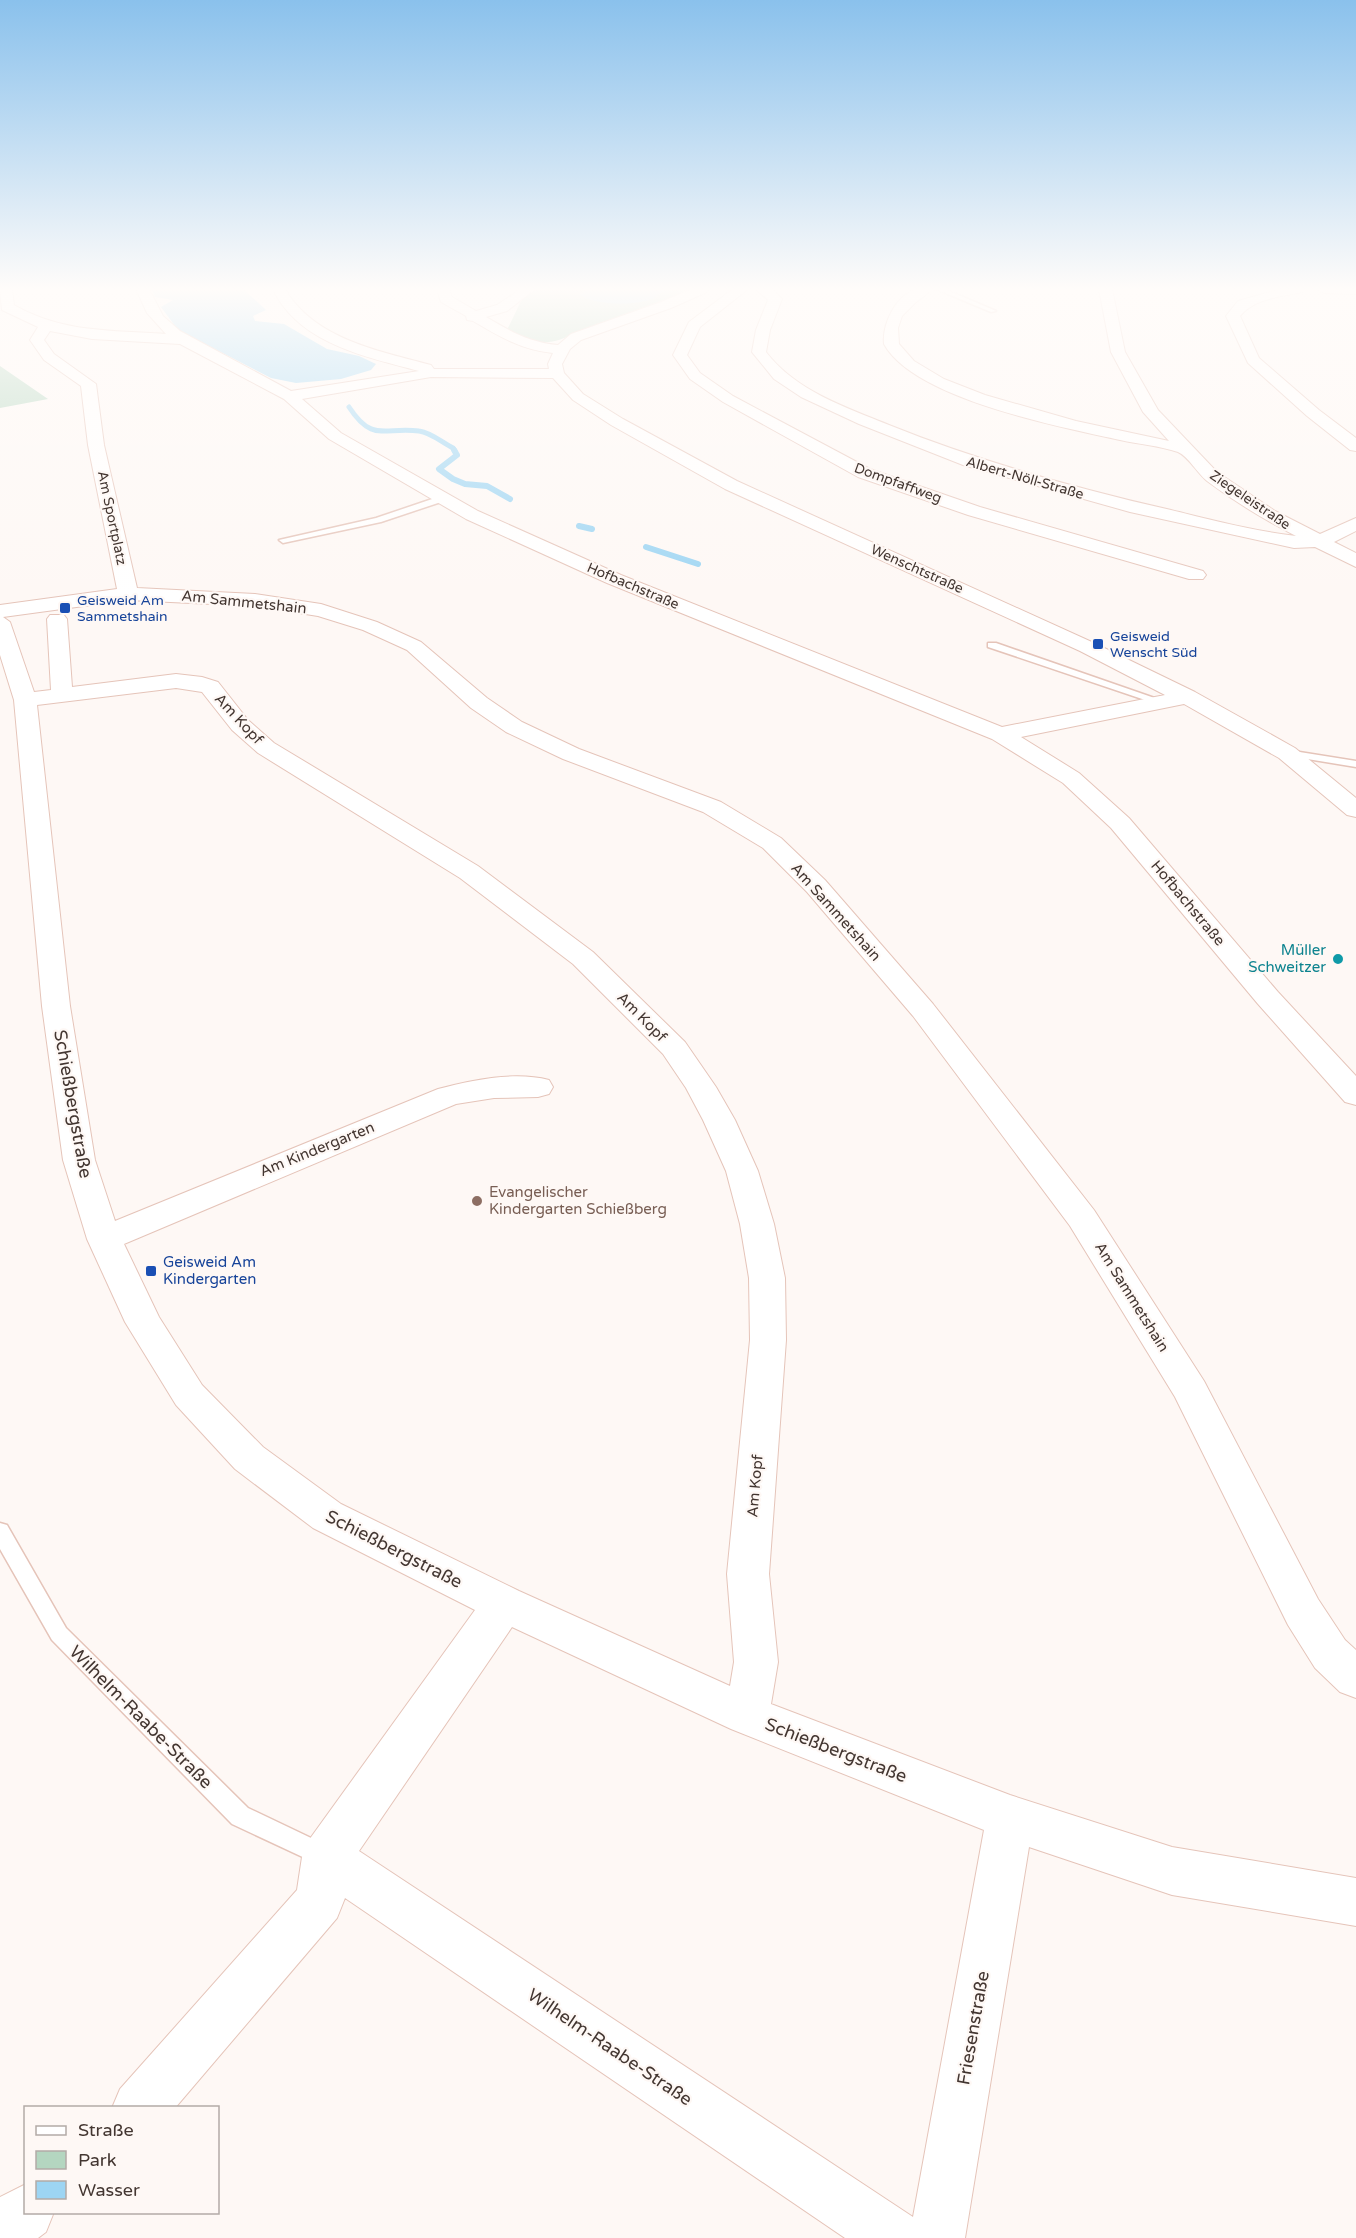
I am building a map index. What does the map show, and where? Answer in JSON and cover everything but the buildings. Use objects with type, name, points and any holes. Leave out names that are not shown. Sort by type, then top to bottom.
[{"type":"street","name":"Am Sportplatz","points":[[89,393],[96,445],[129,594]]},
{"type":"street","name":"Hofbachstraße","points":[[284,393],[335,436],[472,515],[614,579],[1000,734],[1071,778],[1120,823],[1268,998],[1356,1095]]},
{"type":"street","points":[[289,396],[309,393]]},
{"type":"street","name":"Wenschtstraße","points":[[575,393],[610,418],[731,485],[1088,647],[1187,698],[1287,753],[1356,810]]},
{"type":"street","name":"Dompfaffweg","points":[[720,393],[864,473],[974,511],[1196,575]]},
{"type":"street","name":"Albert-Nöll-Straße","points":[[810,393],[832,406],[909,440],[1030,481],[1137,509],[1294,542],[1316,542]]},
{"type":"street","points":[[967,393],[980,399],[1112,434],[1186,450]]},
{"type":"street","name":"Ziegeleistraße","points":[[1141,393],[1151,412],[1211,476],[1269,515],[1316,542],[1356,561]]},
{"type":"street","points":[[1291,393],[1356,447]]},
{"type":"street","points":[[1316,542],[1332,537],[1356,523]]},
{"type":"street","name":"Am Sammetshain","points":[[0,610],[129,594],[255,600],[321,610],[370,626],[414,646],[479,703],[514,727],[572,754],[712,807],[772,843],[816,886],[923,1010],[1082,1218],[1191,1391],[1303,1612],[1330,1654],[1356,1678]]},
{"type":"street","points":[[57,619],[62,696]]},
{"type":"street","name":"Schießbergstraße","points":[[0,622],[25,700],[56,1006],[79,1160],[104,1239],[143,1322],[189,1395],[249,1458],[327,1516],[504,1604],[747,1715],[1010,1818],[1172,1871],[1356,1902]]},
{"type":"street","name":"Am Kopf","points":[[25,700],[176,681],[194,682],[210,687],[240,724],[266,748],[469,872],[535,920],[583,958],[674,1048],[701,1087],[742,1171],[757,1224],[767,1278],[768,1340],[748,1574],[756,1662],[747,1715]]},
{"type":"street","points":[[1000,734],[1187,698]]},
{"type":"street","name":"Am Kindergarten","points":[[104,1239],[449,1096],[494,1088],[538,1087]]},
{"type":"street","points":[[142,2106],[320,1901],[326,1857],[504,1604]]},
{"type":"street","name":"Friesenstraße","points":[[937,2238],[1010,1818]]},
{"type":"street","name":"Wilhelm-Raabe-Straße","points":[[326,1857],[894,2238]]},
{"type":"street","points":[[0,2234],[24,2214]]},
{"type":"lane","points":[[283,540],[378,520],[444,498]]},
{"type":"lane","points":[[992,645],[1161,702]]},
{"type":"lane","name":"Wenschtstraße","points":[[1287,753],[1356,764]]},
{"type":"lane","name":"Wilhelm-Raabe-Straße","points":[[0,1531],[59,1634],[240,1816],[326,1857]]},
{"type":"green space","points":[[0,393],[40,393],[48,399],[0,408]]},
{"type":"waterway","points":[[349,407],[365,426],[373,430],[423,432],[455,451]]},
{"type":"waterway","points":[[454,450],[457,455],[439,469],[453,479],[465,484],[487,486],[510,499]]},
{"type":"waterway","points":[[579,526],[592,529]]},
{"type":"waterway","points":[[646,547],[698,564]]},
{"type":"place","name":"Geisweid Am Sammetshain","points":[[65,608]]},
{"type":"place","name":"Geisweid Wenscht Süd","points":[[1098,644]]},
{"type":"place","name":"Müller Schweitzer","points":[[1338,959]]},
{"type":"place","name":"Evangelischer Kindergarten Schießberg","points":[[477,1201]]},
{"type":"place","name":"Geisweid Am Kindergarten","points":[[151,1271]]}]
